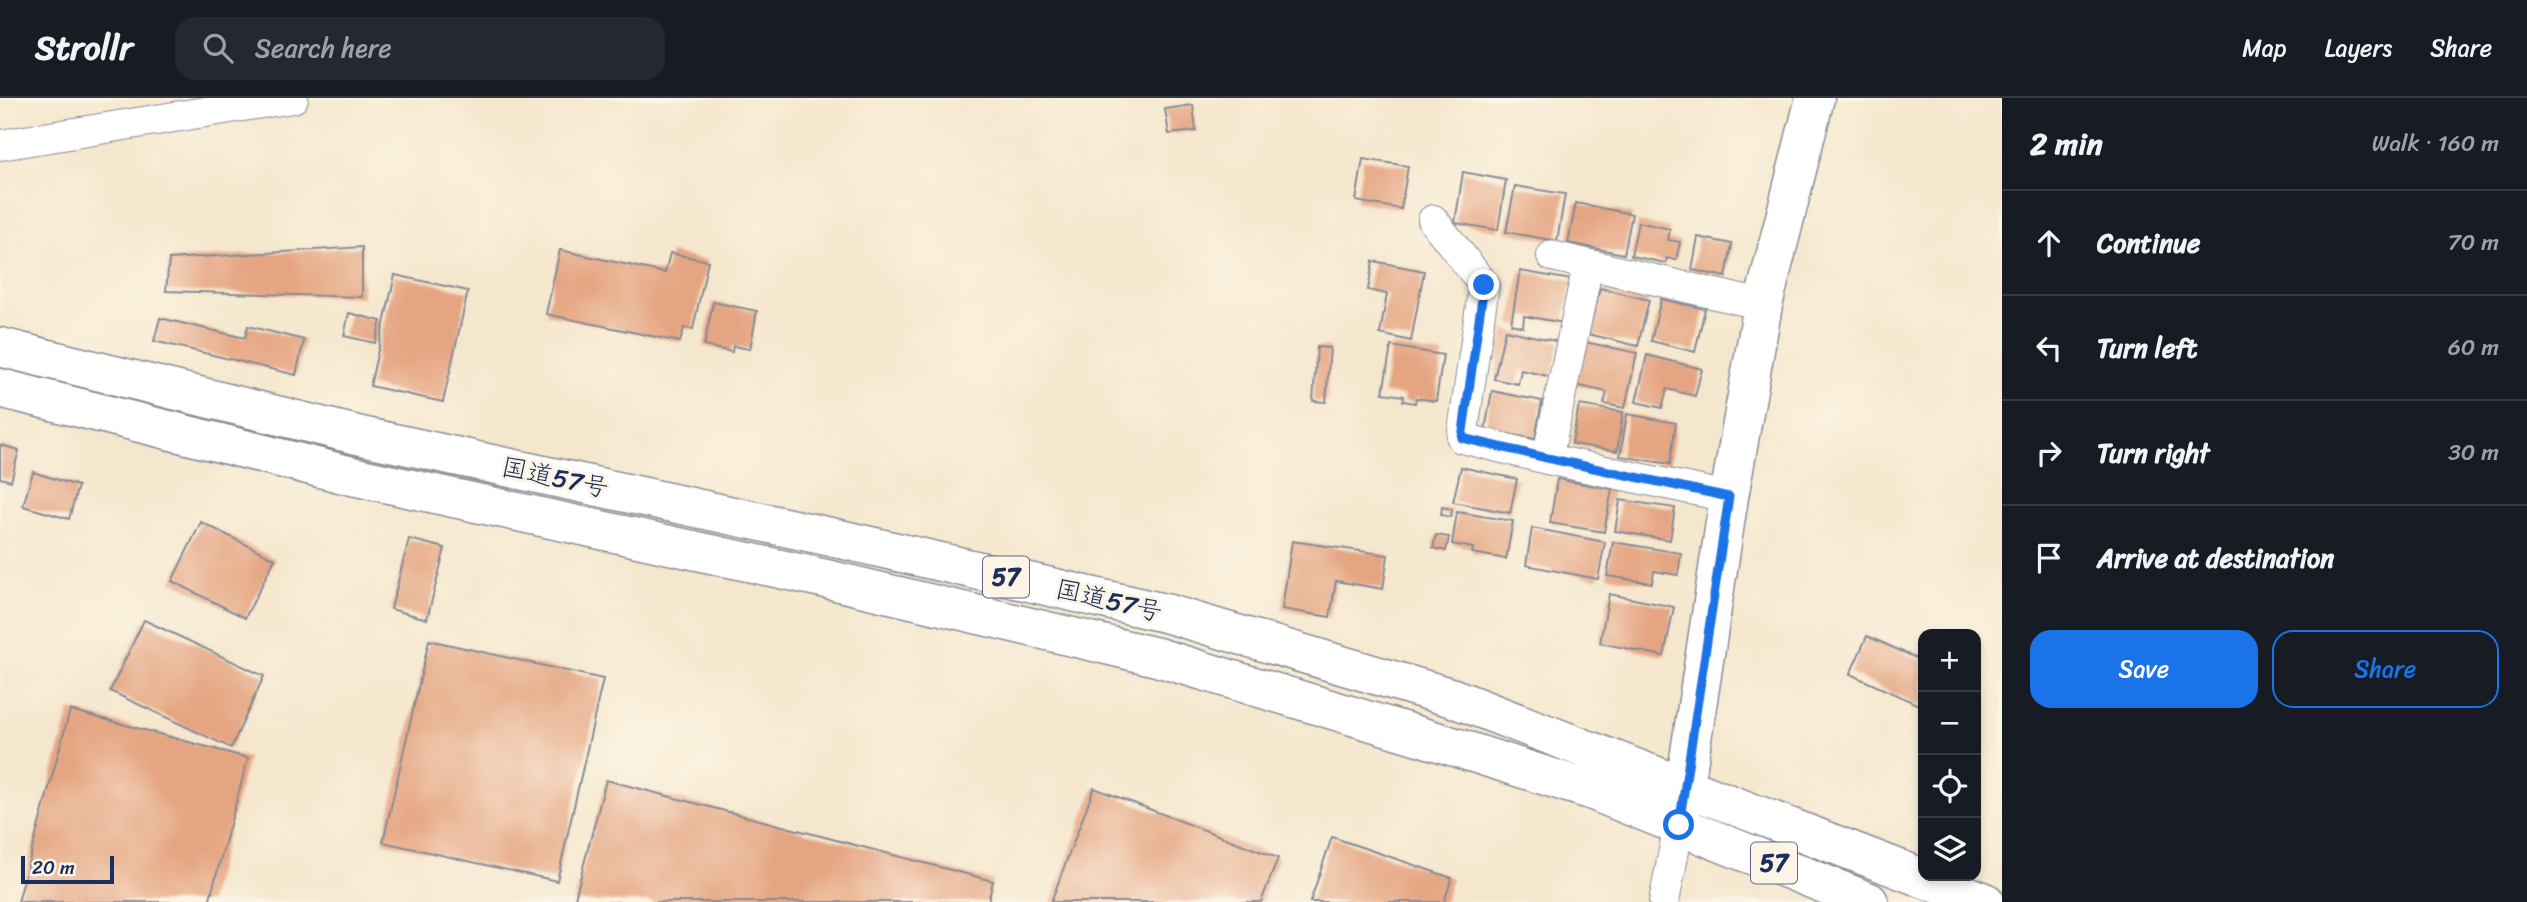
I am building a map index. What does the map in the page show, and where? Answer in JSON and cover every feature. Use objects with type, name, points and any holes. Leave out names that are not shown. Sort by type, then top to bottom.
[{"type":"main road","points":[[1679,825],[1729,497],[1763,305],[1815,98]]},
{"type":"main road","name":"国道57号","points":[[0,347],[357,435],[840,539],[1169,614],[1453,698],[1985,902]]},
{"type":"main road","name":"国道57号","points":[[0,388],[352,476],[831,580],[1157,657],[1593,791],[1869,902]]},
{"type":"street","points":[[0,145],[293,98]]},
{"type":"street","points":[[1433,220],[1484,285],[1462,438],[1729,497]]},
{"type":"street","points":[[1552,256],[1763,305]]},
{"type":"street","points":[[1547,458],[1588,265]]},
{"type":"street","points":[[1664,902],[1679,825]]},
{"type":"building","points":[[1193,105],[1196,131],[1169,134],[1165,109]]},
{"type":"building","points":[[1363,159],[1408,166],[1401,209],[1356,201]]},
{"type":"building","points":[[1463,172],[1506,180],[1498,230],[1455,223]]},
{"type":"building","points":[[1515,186],[1565,194],[1557,241],[1506,232]]},
{"type":"building","points":[[1576,203],[1632,214],[1624,254],[1568,243]]},
{"type":"building","points":[[1638,222],[1670,229],[1668,240],[1680,242],[1676,260],[1667,258],[1666,263],[1631,256]]},
{"type":"building","points":[[1698,237],[1732,244],[1726,277],[1692,270]]},
{"type":"building","points":[[362,247],[362,297],[166,291],[169,259]]},
{"type":"building","points":[[560,250],[665,273],[670,253],[708,261],[693,329],[684,328],[680,342],[546,314]]},
{"type":"building","points":[[1373,261],[1424,271],[1411,341],[1380,334],[1387,294],[1368,290]]},
{"type":"building","points":[[1520,271],[1572,280],[1564,323],[1524,316],[1523,327],[1511,324]]},
{"type":"building","points":[[395,275],[468,291],[443,402],[370,386]]},
{"type":"building","points":[[1600,288],[1649,300],[1638,346],[1588,334]]},
{"type":"building","points":[[1661,299],[1705,309],[1695,352],[1651,341]]},
{"type":"building","points":[[713,302],[757,311],[750,349],[733,346],[732,352],[704,346]]},
{"type":"building","points":[[349,313],[381,321],[375,343],[344,336]]},
{"type":"building","points":[[160,318],[245,338],[248,326],[304,340],[296,375],[154,341]]},
{"type":"building","points":[[1505,330],[1560,342],[1552,377],[1521,370],[1518,384],[1494,379]]},
{"type":"building","points":[[1585,342],[1637,353],[1625,408],[1604,404],[1607,392],[1575,385]]},
{"type":"building","points":[[1391,346],[1443,355],[1436,401],[1416,398],[1415,403],[1403,401],[1404,396],[1383,393]]},
{"type":"building","points":[[1317,347],[1330,348],[1326,402],[1313,401]]},
{"type":"building","points":[[1647,355],[1702,369],[1695,396],[1667,389],[1662,408],[1636,402]]},
{"type":"building","points":[[1492,391],[1542,401],[1535,439],[1485,430]]},
{"type":"building","points":[[1579,405],[1623,412],[1617,451],[1572,444]]},
{"type":"building","points":[[1627,414],[1676,423],[1670,464],[1620,456]]},
{"type":"building","points":[[0,445],[19,450],[11,481],[0,478]]},
{"type":"building","points":[[1461,467],[1517,479],[1510,513],[1453,502]]},
{"type":"building","points":[[33,472],[78,486],[69,519],[23,506]]},
{"type":"building","points":[[1557,479],[1612,489],[1604,532],[1550,523]]},
{"type":"building","points":[[1620,500],[1675,508],[1670,540],[1615,531]]},
{"type":"building","points":[[1442,507],[1452,509],[1451,517],[1441,515]]},
{"type":"building","points":[[1457,512],[1513,521],[1506,559],[1472,553],[1473,548],[1452,544]]},
{"type":"building","points":[[201,522],[275,559],[245,618],[172,581]]},
{"type":"building","points":[[1532,528],[1605,542],[1598,579],[1526,565]]},
{"type":"building","points":[[1436,535],[1449,537],[1446,551],[1433,548]]},
{"type":"building","points":[[409,539],[445,548],[427,619],[391,609]]},
{"type":"building","points":[[1292,541],[1388,555],[1383,589],[1336,581],[1330,617],[1282,609]]},
{"type":"building","points":[[1613,542],[1681,553],[1678,575],[1654,571],[1652,583],[1607,576]]},
{"type":"building","points":[[1609,594],[1674,607],[1664,656],[1600,643]]},
{"type":"building","points":[[144,620],[264,676],[231,748],[110,691]]},
{"type":"building","points":[[1867,636],[1918,659],[1918,705],[1850,674]]},
{"type":"building","points":[[429,640],[603,679],[557,881],[383,842]]},
{"type":"building","points":[[70,710],[248,758],[209,902],[18,902]]},
{"type":"building","points":[[606,780],[993,881],[988,902],[574,902]]},
{"type":"building","points":[[1094,788],[1278,858],[1261,902],[1051,902]]},
{"type":"building","points":[[1332,837],[1452,878],[1444,902],[1310,902]]},
{"type":"route","points":[[1484,285],[1462,438],[1729,497],[1679,825]]}]
